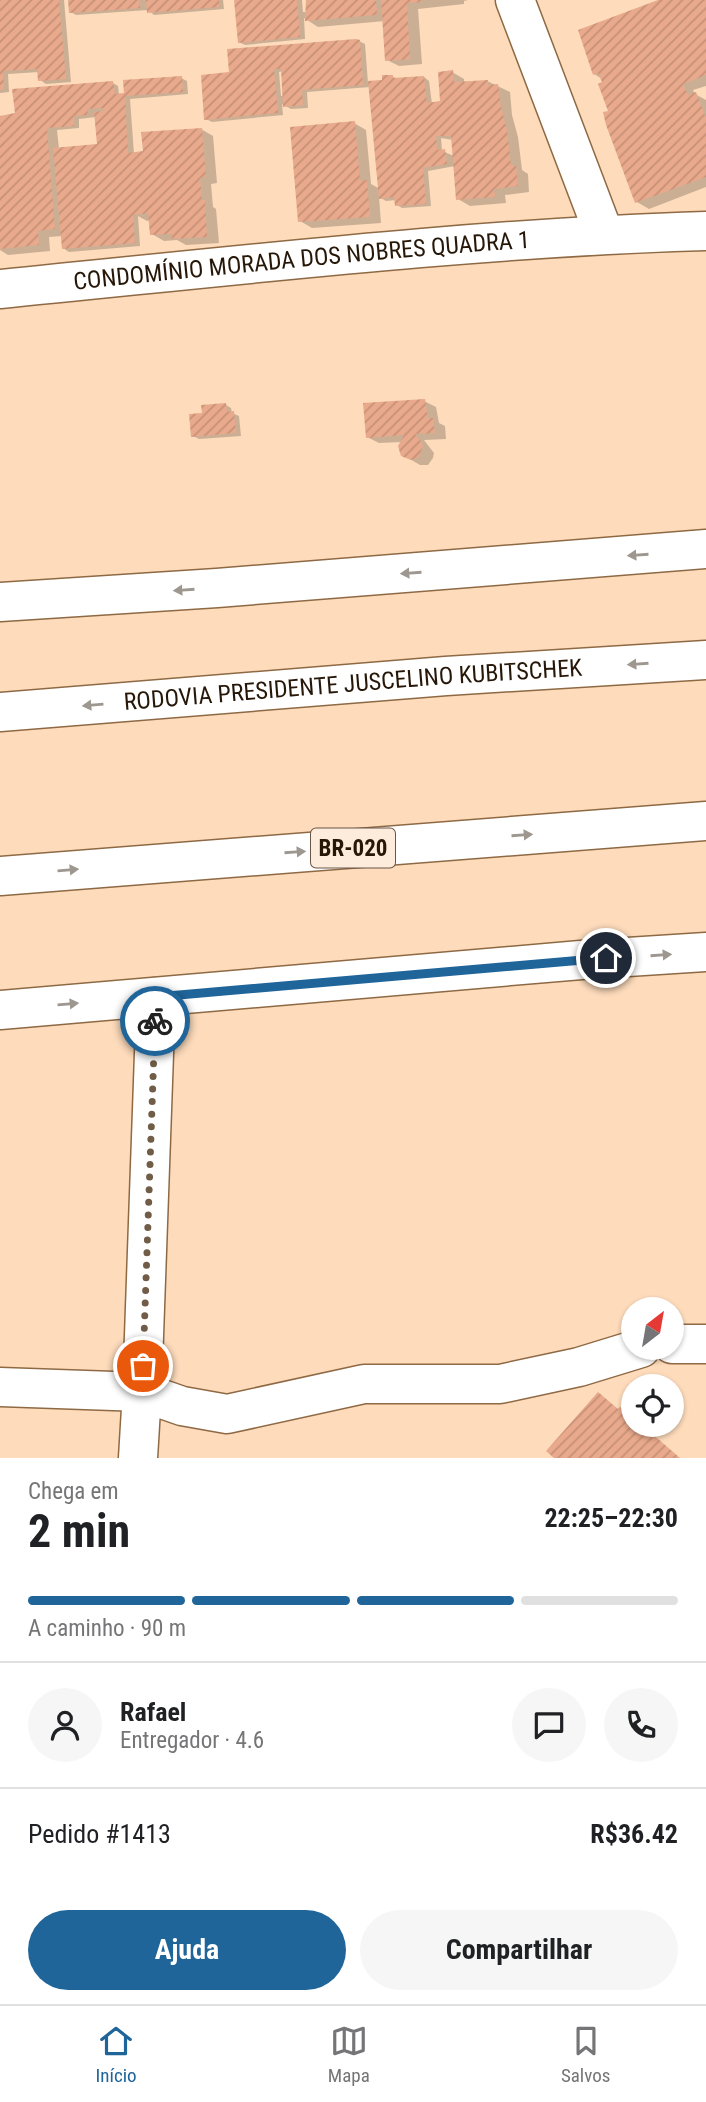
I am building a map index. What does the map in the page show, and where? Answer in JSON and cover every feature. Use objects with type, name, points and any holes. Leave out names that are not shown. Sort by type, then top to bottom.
[{"type":"main road","points":[[515,0],[604,234]]},
{"type":"main road","name":"CONDOMÍNIO MORADA DOS NOBRES QUADRA 1","points":[[0,289],[273,262],[604,234],[706,231]]},
{"type":"main road","points":[[0,602],[217,588],[706,549]]},
{"type":"main road","name":"RODOVIA PRESIDENTE JUSCELINO KUBITSCHEK","points":[[0,712],[446,676],[706,660]]},
{"type":"main road","name":"BR-020","points":[[0,876],[706,821]]},
{"type":"main road","points":[[0,1010],[581,960],[706,952]]},
{"type":"main road","points":[[138,1458],[156,997]]},
{"type":"main road","points":[[684,1344],[706,1343]]},
{"type":"main road","points":[[0,1387],[142,1392],[182,1406],[227,1414],[363,1384],[500,1384],[579,1367],[621,1354]]},
{"type":"building","points":[[0,0],[59,0],[66,79],[38,81],[37,69],[3,71],[4,89],[0,90]]},
{"type":"building","points":[[68,0],[139,0],[140,8],[69,13]]},
{"type":"building","points":[[146,0],[219,0],[219,7],[147,13]]},
{"type":"building","points":[[234,0],[297,0],[300,37],[238,43]]},
{"type":"building","points":[[306,0],[376,0],[377,15],[305,21]]},
{"type":"building","points":[[381,0],[421,0],[407,3],[410,59],[385,61]]},
{"type":"building","points":[[658,0],[706,0],[706,75],[683,84],[688,95],[696,92],[706,118],[706,177],[635,203],[606,125],[603,112],[608,111],[598,84],[602,82],[598,73],[593,75],[578,30]]},
{"type":"building","points":[[360,40],[363,85],[302,90],[303,105],[283,107],[281,69],[274,69],[278,113],[204,120],[201,75],[229,72],[227,49]]},
{"type":"building","points":[[453,70],[454,82],[488,80],[488,85],[498,84],[511,166],[516,165],[518,186],[494,189],[495,197],[456,200],[451,136],[436,136],[437,150],[445,149],[447,164],[423,168],[426,204],[395,206],[394,197],[379,199],[368,81],[382,80],[382,75],[393,75],[393,78],[424,76],[427,103],[440,101],[438,72]]},
{"type":"building","points":[[182,76],[183,92],[125,96],[128,153],[143,151],[141,132],[202,128],[206,177],[200,178],[202,200],[205,200],[207,237],[172,239],[172,234],[150,235],[148,213],[133,215],[135,243],[62,249],[53,148],[97,144],[94,112],[103,111],[103,108],[87,109],[88,115],[74,116],[74,126],[47,128],[55,229],[38,231],[39,245],[0,249],[0,116],[15,113],[12,89],[113,81],[115,94],[124,93],[123,80]]},
{"type":"building","points":[[355,121],[360,181],[367,180],[370,217],[298,222],[290,127]]},
{"type":"building","points":[[425,399],[428,418],[433,418],[435,433],[415,434],[423,445],[419,457],[411,460],[401,456],[398,446],[404,435],[366,438],[363,403]]},
{"type":"building","points":[[226,403],[227,412],[234,411],[236,433],[191,437],[189,414],[202,413],[201,405]]},
{"type":"building","points":[[598,1392],[618,1409],[621,1408],[621,1437],[656,1437],[680,1458],[554,1458],[546,1451]]},
{"type":"way so far","points":[[143,1366],[155,1021]]},
{"type":"route","points":[[155,1021],[156,997],[606,958]]}]
